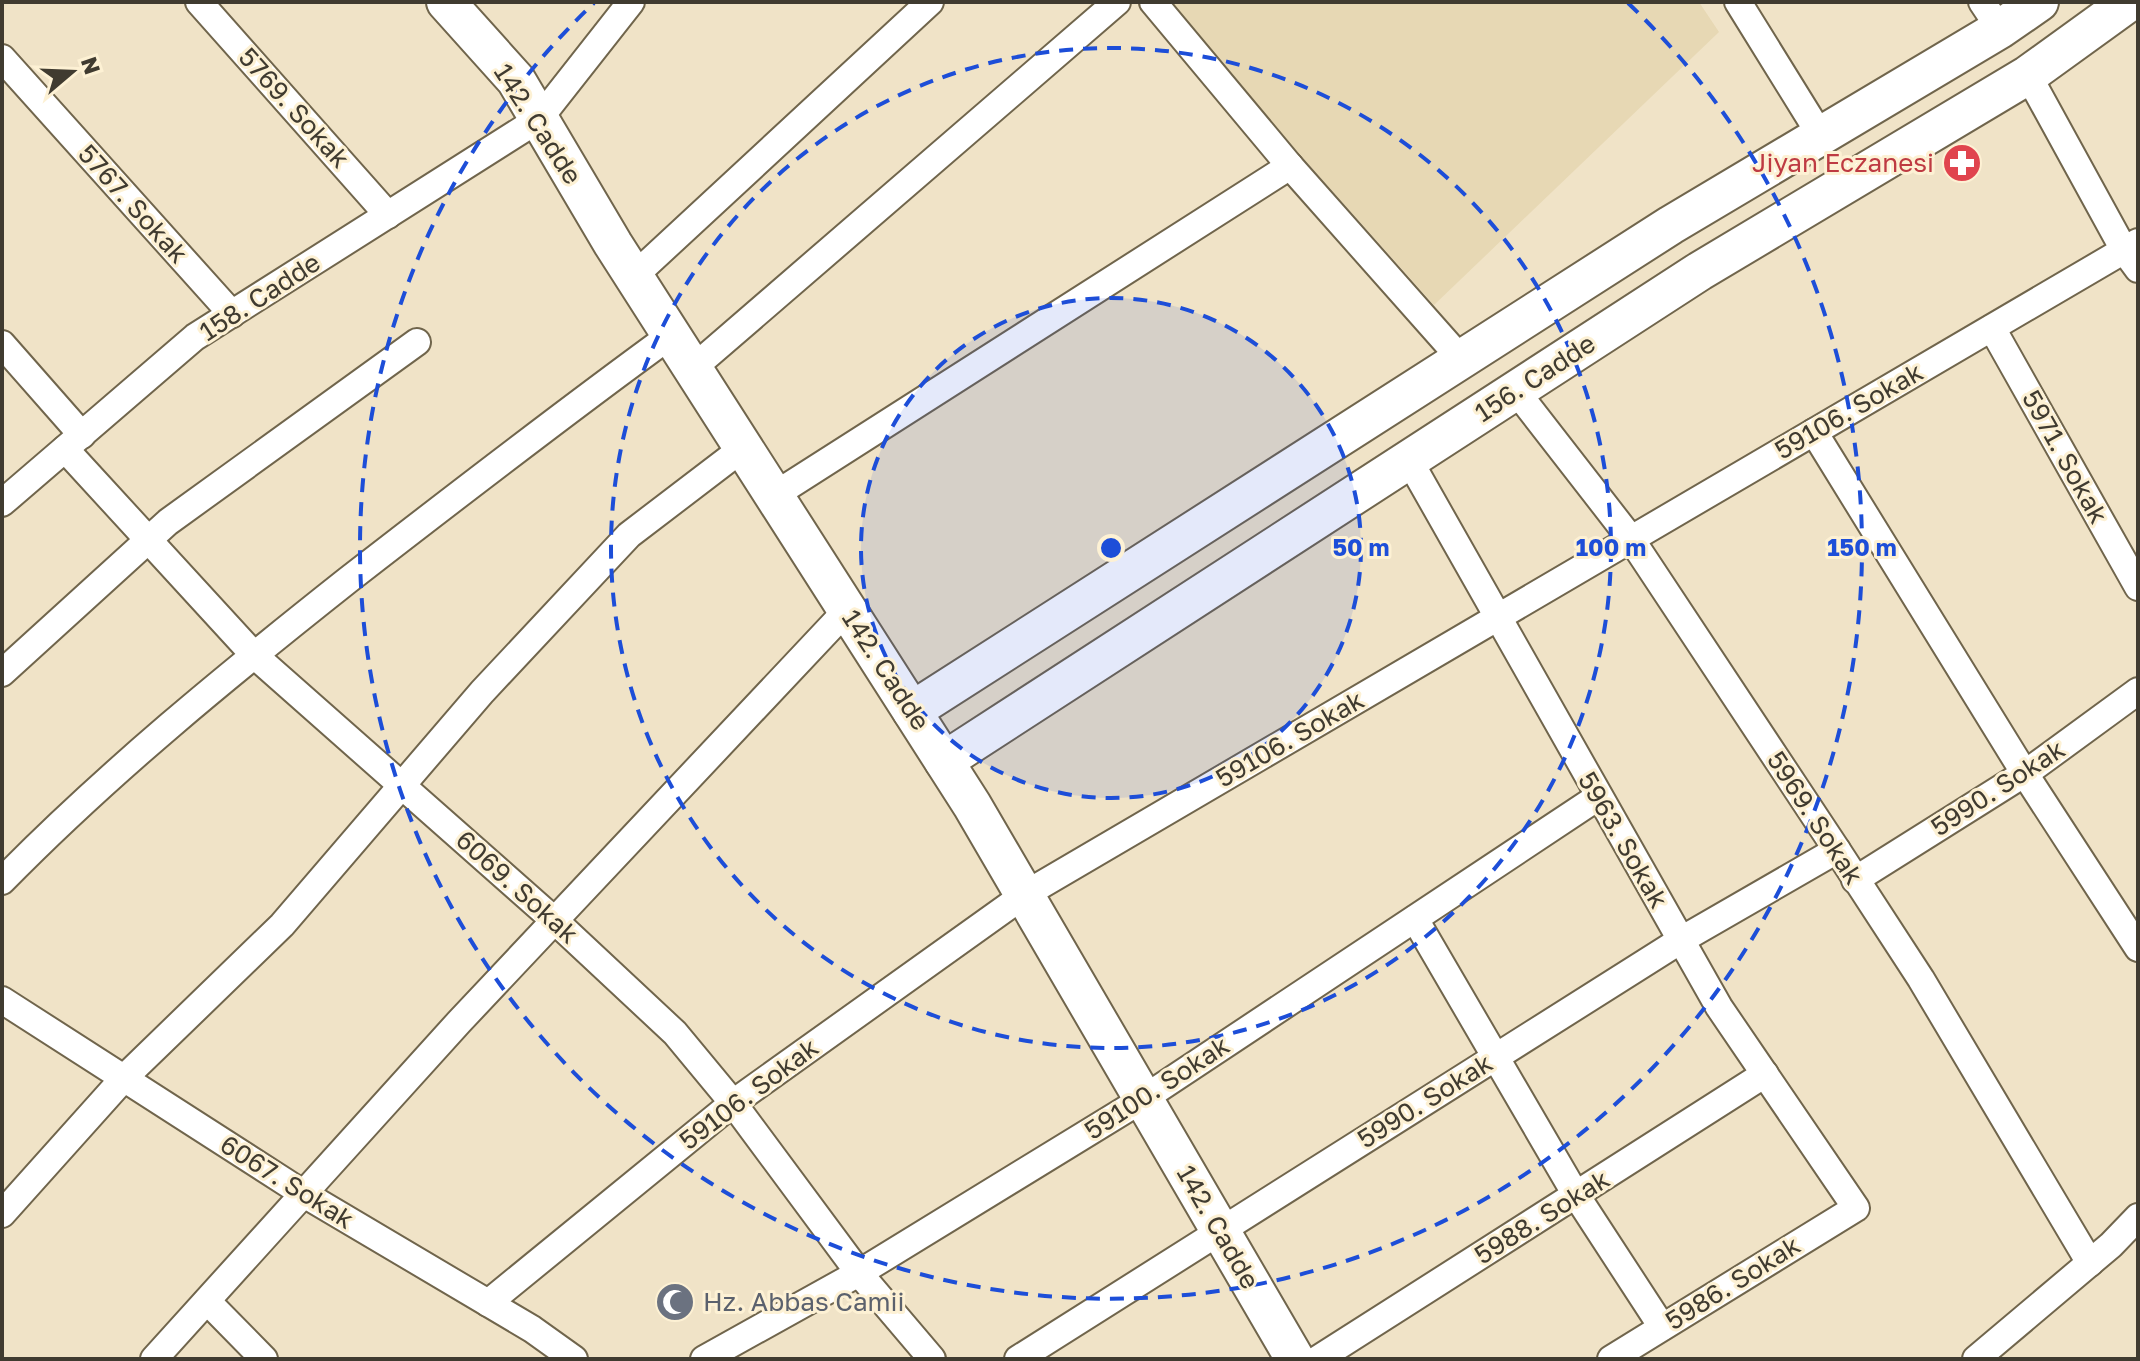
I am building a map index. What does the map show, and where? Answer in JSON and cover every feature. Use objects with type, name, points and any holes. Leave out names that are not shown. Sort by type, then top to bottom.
[{"type":"street","name":"5769. Sokak","points":[[199,2],[388,215]]},
{"type":"street","name":"142. Cadde","points":[[446,2],[516,80],[633,277],[944,761],[1295,1359]]},
{"type":"street","name":"158. Cadde","points":[[2,503],[195,337],[539,119],[630,2]]},
{"type":"street","points":[[633,277],[930,2]]},
{"type":"street","points":[[692,369],[1117,2]]},
{"type":"street","points":[[1153,2],[1290,166],[1462,360]]},
{"type":"street","points":[[1738,2],[1821,136]]},
{"type":"street","name":"156. Cadde","points":[[912,711],[1671,225],[1821,136],[1991,16],[2039,2]]},
{"type":"street","name":"156. Cadde","points":[[944,761],[1700,271],[2028,75],[2129,2]]},
{"type":"street","name":"5767. Sokak","points":[[2,58],[232,314]]},
{"type":"street","points":[[2028,75],[2133,254]]},
{"type":"street","points":[[773,496],[1290,166]]},
{"type":"street","name":"59106. Sokak","points":[[488,1303],[733,1103],[1024,895],[1992,328],[2133,254]]},
{"type":"street","name":"5971. Sokak","points":[[1992,328],[2138,587]]},
{"type":"street","points":[[2,881],[60,822],[254,655],[530,437],[671,335]]},
{"type":"street","points":[[2,673],[168,522],[417,342]]},
{"type":"street","name":"6069. Sokak","points":[[2,344],[148,540],[254,655],[403,784],[675,1033],[733,1103],[859,1273],[932,1359]]},
{"type":"street","name":"5969. Sokak","points":[[1516,391],[1631,539],[1837,850],[1921,979],[2090,1263]]},
{"type":"street","points":[[1814,432],[2025,774],[2138,948]]},
{"type":"street","points":[[2,1214],[123,1079],[282,925],[482,692],[629,535],[743,448]]},
{"type":"street","name":"5963. Sokak","points":[[1409,460],[1719,1007],[1856,1208]]},
{"type":"street","points":[[154,1359],[554,920],[847,610]]},
{"type":"street","name":"5990. Sokak","points":[[1855,880],[2025,774],[2138,691]]},
{"type":"street","name":"59100. Sokak","points":[[704,1359],[859,1273],[1143,1099],[1598,797]]},
{"type":"street","name":"5990. Sokak","points":[[1018,1359],[1681,940],[1837,850]]},
{"type":"street","points":[[1415,919],[1576,1195],[1662,1327]]},
{"type":"street","name":"6067. Sokak","points":[[2,1000],[304,1194],[532,1329],[574,1359]]},
{"type":"street","name":"5988. Sokak","points":[[1318,1359],[1765,1074]]},
{"type":"street","name":"5986. Sokak","points":[[1611,1359],[1856,1208]]},
{"type":"street","points":[[1976,1359],[2090,1263],[2138,1217]]},
{"type":"street","points":[[207,1301],[264,1359]]},
{"type":"shaded area","points":[[1164,2],[1699,2],[1719,32],[1434,305]]},
{"type":"place","name":"Jiyan Eczanesi","points":[[1962,163]]},
{"type":"place","name":"Hz. Abbas Camii","points":[[675,1302]]}]
